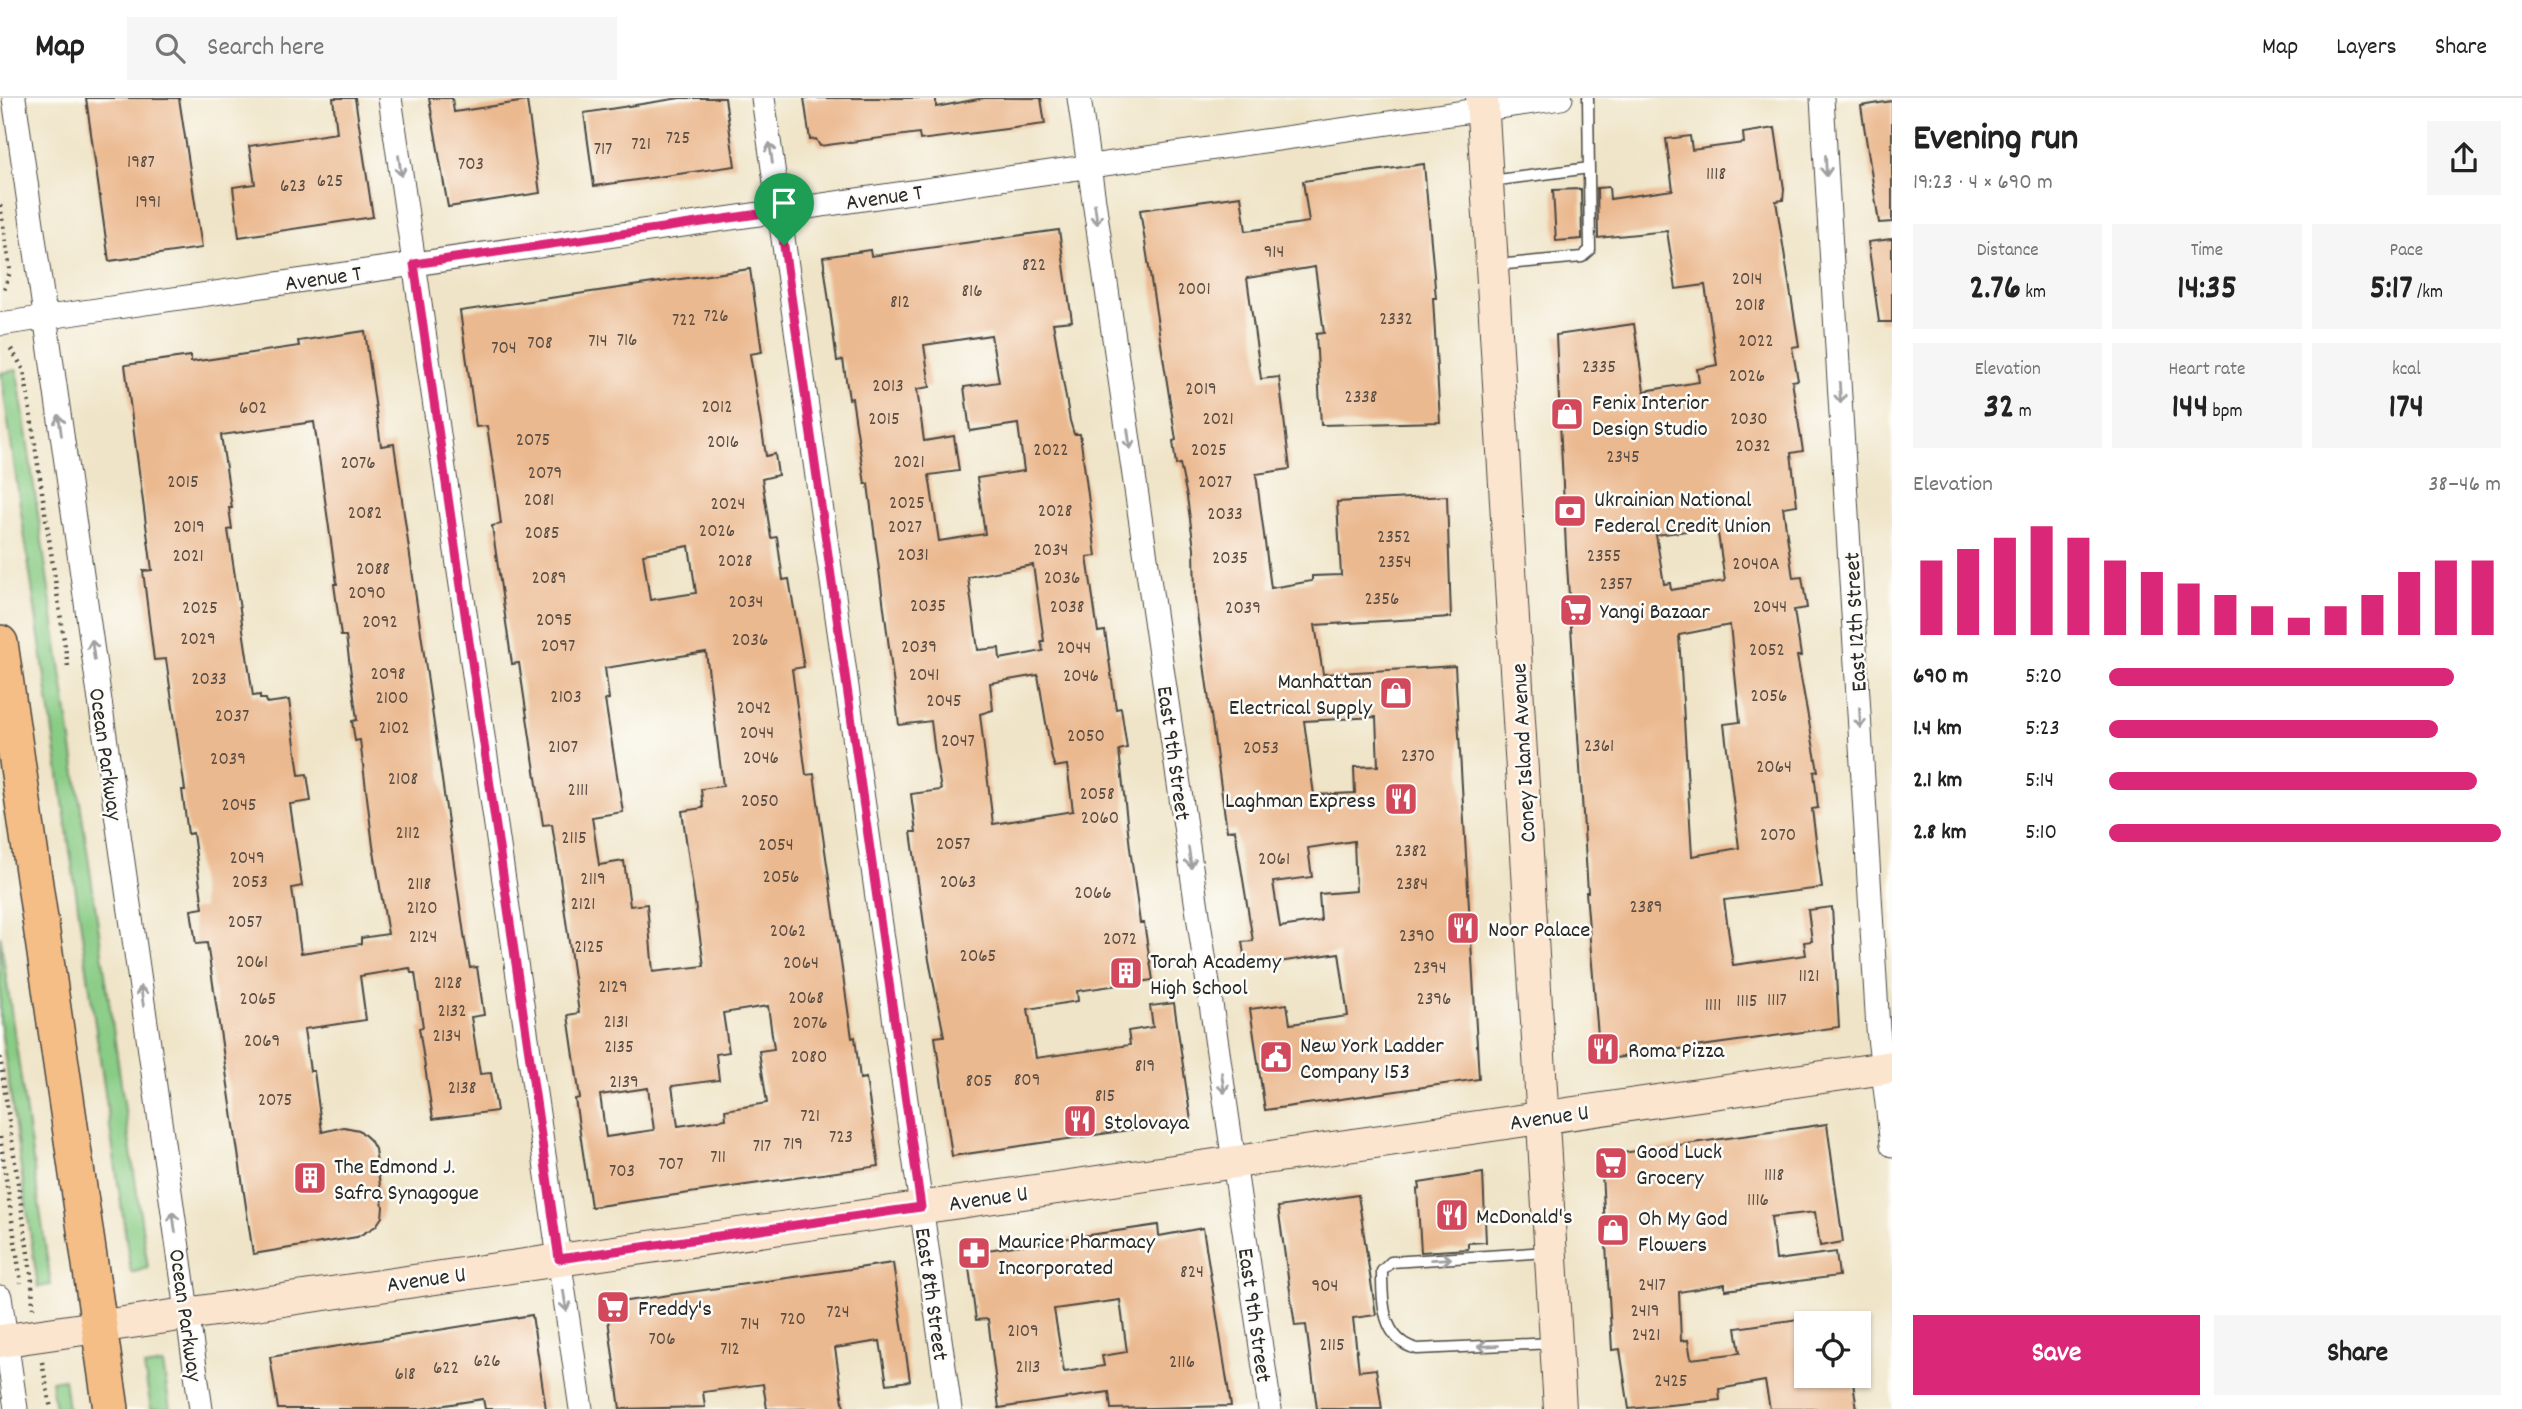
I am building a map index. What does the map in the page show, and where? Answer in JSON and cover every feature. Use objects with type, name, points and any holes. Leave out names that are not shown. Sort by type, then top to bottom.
[{"type":"main road","name":"Coney Island Avenue","points":[[1483,104],[1560,1409]]},
{"type":"main road","points":[[0,643],[111,1409]]},
{"type":"main road","name":"Avenue U","points":[[3,1340],[1887,1068]]},
{"type":"street","name":"Ocean Parkway","points":[[13,98],[201,1409]]},
{"type":"street","points":[[390,98],[581,1409]]},
{"type":"street","name":"East 8th Street","points":[[763,98],[950,1409]]},
{"type":"street","name":"East 9th Street","points":[[1079,98],[1270,1409]]},
{"type":"street","name":"Avenue T","points":[[0,324],[1089,166],[1483,104],[1561,98]]},
{"type":"street","name":"East 12th Street","points":[[1822,98],[1892,1145]]},
{"type":"street","points":[[0,1297],[3,1340],[16,1409]]},
{"type":"lane","points":[[1493,265],[1582,257],[1590,250],[1588,98]]},
{"type":"lane","points":[[1488,181],[1589,168]]},
{"type":"lane","points":[[1551,1252],[1391,1262],[1382,1271],[1382,1289],[1387,1322],[1394,1336],[1405,1345],[1417,1349],[1556,1343]]},
{"type":"path","points":[[0,205],[9,271],[3,294]]},
{"type":"path","points":[[0,1057],[32,1281],[32,1305],[21,1286],[0,1137]]},
{"type":"path","points":[[42,1360],[51,1409]]},
{"type":"green space","points":[[17,370],[148,1268],[131,1273],[1,373]]},
{"type":"green space","points":[[0,935],[51,1285],[38,1287],[0,1022]]},
{"type":"green space","points":[[163,1364],[170,1409],[151,1409],[144,1367]]},
{"type":"green space","points":[[64,1379],[68,1409],[55,1409],[51,1381]]},
{"type":"building","points":[[86,98],[179,98],[202,248],[109,261]]},
{"type":"building","points":[[333,98],[355,98],[373,217],[239,237],[233,187],[255,184],[249,146],[337,133]]},
{"type":"building","points":[[429,98],[452,98],[454,112],[527,101],[540,193],[448,207]]},
{"type":"building","points":[[680,98],[725,98],[735,166],[594,186],[584,113]]},
{"type":"building","points":[[804,98],[936,98],[936,107],[984,98],[1041,98],[1045,124],[920,140],[919,133],[820,146],[816,139],[810,140]]},
{"type":"building","points":[[1892,101],[1892,222],[1879,223],[1861,106]]},
{"type":"building","points":[[1775,128],[1784,189],[1783,200],[1776,201],[1799,346],[1792,347],[1798,380],[1792,381],[1803,451],[1791,453],[1797,505],[1783,507],[1793,578],[1802,577],[1807,608],[1794,610],[1801,656],[1797,656],[1818,771],[1814,772],[1818,808],[1812,809],[1822,888],[1724,900],[1733,965],[1806,955],[1804,942],[1812,941],[1808,910],[1832,907],[1839,1027],[1600,1060],[1586,892],[1556,335],[1634,324],[1644,391],[1699,382],[1697,369],[1717,365],[1705,285],[1676,289],[1667,231],[1598,238],[1597,188],[1609,187],[1610,199],[1673,190],[1666,139],[1690,136],[1692,150],[1744,143],[1743,133]],"holes":[[[1717,527],[1725,581],[1671,590],[1670,583],[1664,584],[1656,535]],[[1730,625],[1740,722],[1724,724],[1739,848],[1692,856],[1679,635]]]},
{"type":"building","points":[[1424,164],[1436,298],[1433,298],[1440,422],[1321,425],[1316,334],[1324,333],[1315,267],[1247,278],[1261,379],[1279,377],[1290,469],[1256,474],[1271,588],[1312,581],[1312,576],[1341,575],[1337,502],[1447,496],[1451,617],[1315,625],[1323,674],[1455,666],[1479,1079],[1265,1110],[1250,1009],[1287,1004],[1290,1024],[1348,1016],[1339,953],[1246,967],[1242,942],[1253,941],[1235,830],[1227,831],[1195,599],[1194,548],[1187,497],[1180,464],[1176,465],[1173,441],[1176,440],[1140,210],[1241,196],[1246,231],[1309,222],[1303,181]],"holes":[[[1376,717],[1378,766],[1354,767],[1355,793],[1314,795],[1304,721]],[[1354,841],[1356,891],[1319,894],[1321,921],[1280,927],[1273,882],[1312,877],[1308,848]]]},
{"type":"building","points":[[1581,189],[1582,239],[1556,241],[1553,190]]},
{"type":"building","points":[[1059,230],[1072,321],[1053,323],[1070,421],[1074,434],[1080,434],[1096,556],[1087,557],[1098,632],[1105,631],[1116,709],[1121,708],[1127,748],[1119,750],[1130,848],[1140,923],[1144,923],[1153,980],[1077,991],[1078,1001],[1028,1009],[1036,1058],[1130,1045],[1128,1031],[1153,1027],[1150,1006],[1174,1003],[1191,1121],[952,1156],[935,1037],[944,1036],[929,960],[911,832],[916,832],[911,794],[941,790],[931,721],[899,725],[868,484],[865,484],[852,398],[849,399],[843,360],[837,361],[823,257],[870,250],[871,256]],"holes":[[[991,335],[999,382],[964,387],[970,431],[1018,424],[1024,471],[977,478],[985,534],[939,541],[929,475],[959,471],[954,436],[924,441],[917,389],[930,387],[924,345]],[[1033,565],[1044,641],[1041,641],[1043,651],[1000,659],[999,648],[978,650],[968,577]],[[1038,675],[1052,759],[1055,767],[1067,765],[1073,811],[993,824],[980,714],[993,710],[990,683]]]},
{"type":"building","points":[[1892,239],[1892,322],[1879,322],[1868,242]]},
{"type":"building","points":[[750,269],[762,352],[750,354],[766,456],[775,454],[778,475],[762,479],[771,538],[777,537],[783,580],[789,579],[804,667],[792,669],[806,775],[814,774],[852,1038],[855,1037],[860,1079],[866,1078],[879,1166],[591,1207],[575,1099],[580,1098],[568,1015],[579,1013],[559,871],[552,824],[543,825],[519,663],[512,664],[492,526],[501,524],[496,485],[487,426],[476,427],[460,311]],"holes":[[[689,546],[696,593],[650,600],[643,554]],[[706,652],[723,786],[701,789],[703,808],[682,811],[704,966],[653,972],[647,904],[630,906],[624,861],[599,865],[592,817],[623,812],[605,700],[609,699],[605,668]],[[768,1006],[774,1049],[759,1051],[767,1103],[725,1110],[726,1119],[678,1126],[672,1086],[719,1080],[716,1054],[729,1052],[723,1013]],[[648,1088],[654,1130],[606,1137],[600,1095]]]},
{"type":"building","points":[[365,331],[381,446],[394,444],[465,941],[470,968],[477,967],[484,1015],[471,1017],[480,1074],[491,1073],[497,1111],[433,1119],[419,1028],[423,1027],[415,973],[411,973],[410,968],[360,976],[366,1020],[304,1029],[310,1071],[314,1071],[322,1132],[344,1127],[359,1130],[370,1140],[375,1149],[382,1217],[376,1226],[357,1237],[253,1254],[207,943],[196,944],[191,910],[203,908],[193,833],[188,834],[182,790],[185,790],[166,659],[154,660],[143,571],[152,570],[125,365],[191,356],[191,362],[299,346],[298,341]],"holes":[[[314,422],[337,584],[334,584],[341,636],[346,636],[357,720],[352,721],[355,741],[360,740],[373,846],[388,934],[361,938],[361,944],[301,953],[292,888],[302,886],[290,804],[311,801],[307,774],[299,775],[289,700],[267,703],[266,699],[260,699],[260,695],[253,696],[228,530],[232,529],[229,508],[232,508],[221,435]]]},
{"type":"building","points":[[1827,1124],[1843,1242],[1820,1246],[1815,1212],[1771,1217],[1776,1260],[1836,1252],[1839,1276],[1725,1290],[1725,1284],[1679,1292],[1681,1341],[1688,1340],[1691,1359],[1740,1353],[1736,1328],[1794,1320],[1794,1388],[1854,1388],[1857,1409],[1770,1409],[1765,1381],[1719,1389],[1720,1400],[1629,1409],[1620,1349],[1612,1350],[1601,1156]]},
{"type":"building","name":"McDonald's","points":[[1483,1173],[1486,1242],[1468,1243],[1468,1249],[1421,1252],[1417,1189],[1420,1188],[1419,1183]]},
{"type":"building","points":[[1358,1195],[1376,1315],[1353,1318],[1359,1371],[1376,1369],[1382,1409],[1317,1409],[1306,1325],[1295,1326],[1278,1207]]},
{"type":"building","points":[[1158,1225],[1159,1236],[1203,1228],[1231,1406],[1111,1409],[1109,1392],[999,1408],[988,1319],[976,1320],[967,1253]],"holes":[[[1120,1300],[1127,1352],[1102,1356],[1104,1366],[1064,1372],[1054,1309]]]},
{"type":"building","points":[[893,1263],[910,1381],[887,1384],[880,1341],[835,1348],[844,1409],[767,1409],[763,1384],[703,1392],[705,1407],[620,1409],[606,1304]]},
{"type":"building","points":[[532,1315],[546,1409],[485,1409],[483,1399],[420,1409],[278,1409],[270,1357]]},
{"type":"place","name":"Fenix Interior Design Studio","points":[[1567,414]]},
{"type":"place","name":"Ukrainian National Federal Credit Union","points":[[1570,511]]},
{"type":"place","name":"Yangi Bazaar","points":[[1576,610]]},
{"type":"place","name":"Manhattan Electrical Supply","points":[[1396,693]]},
{"type":"place","name":"Laghman Express","points":[[1401,799]]},
{"type":"place","name":"Noor Palace","points":[[1463,928]]},
{"type":"place","name":"Torah Academy High School","points":[[1126,973]]},
{"type":"place","name":"Roma Pizza","points":[[1603,1049]]},
{"type":"place","name":"New York Ladder Company 153","points":[[1276,1057]]},
{"type":"place","name":"Stolovaya","points":[[1080,1121]]},
{"type":"place","name":"Good Luck Grocery","points":[[1611,1163]]},
{"type":"place","name":"The Edmond J. Safra Synagogue","points":[[310,1178]]},
{"type":"place","name":"McDonald's","points":[[1452,1215]]},
{"type":"place","name":"Oh My God Flowers","points":[[1613,1230]]},
{"type":"place","name":"Maurice Pharmacy Incorporated","points":[[974,1253]]},
{"type":"place","name":"Freddy's","points":[[613,1307]]},
{"type":"route","points":[[779,211],[784,245],[921,1207],[559,1259],[414,264],[779,211]]}]
